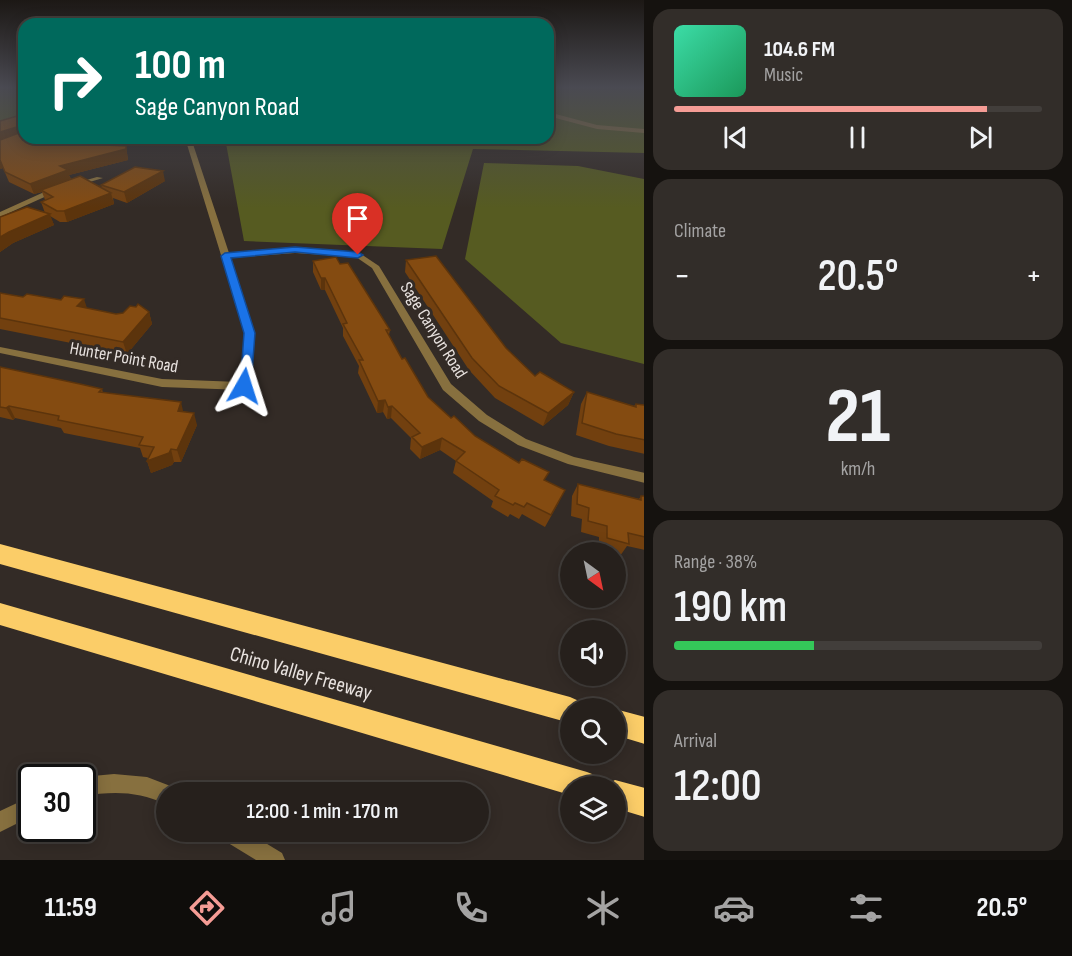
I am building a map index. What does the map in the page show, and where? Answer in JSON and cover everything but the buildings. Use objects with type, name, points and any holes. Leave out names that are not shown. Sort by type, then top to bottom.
[{"type":"highway","name":"Chino Valley Freeway","points":[[0,554],[560,707]]},
{"type":"highway","name":"Chino Valley Freeway","points":[[0,614],[560,778]]},
{"type":"highway","points":[[626,725],[644,730]]},
{"type":"highway","points":[[626,797],[644,803]]},
{"type":"street","points":[[611,128],[644,131]]},
{"type":"street","points":[[190,144],[225,256]]},
{"type":"street","points":[[0,215],[64,187],[99,178]]},
{"type":"street","name":"Sage Canyon Road","points":[[225,256],[295,250],[358,255],[375,266],[447,387],[483,418],[522,442],[572,461],[644,478]]},
{"type":"street","name":"Hunter Point Road","points":[[0,350],[162,383],[244,386],[250,333],[225,256]]},
{"type":"street","points":[[96,784],[156,788]]},
{"type":"street","points":[[0,822],[18,812]]},
{"type":"street","points":[[245,842],[275,860]]},
{"type":"green space","points":[[554,128],[644,128],[644,153],[473,149],[442,249],[244,241],[226,144],[554,144]]},
{"type":"green space","points":[[484,163],[578,166],[644,179],[644,364],[561,343],[465,259]]},
{"type":"route","points":[[244,386],[250,333],[225,256],[295,250],[358,255]]}]
